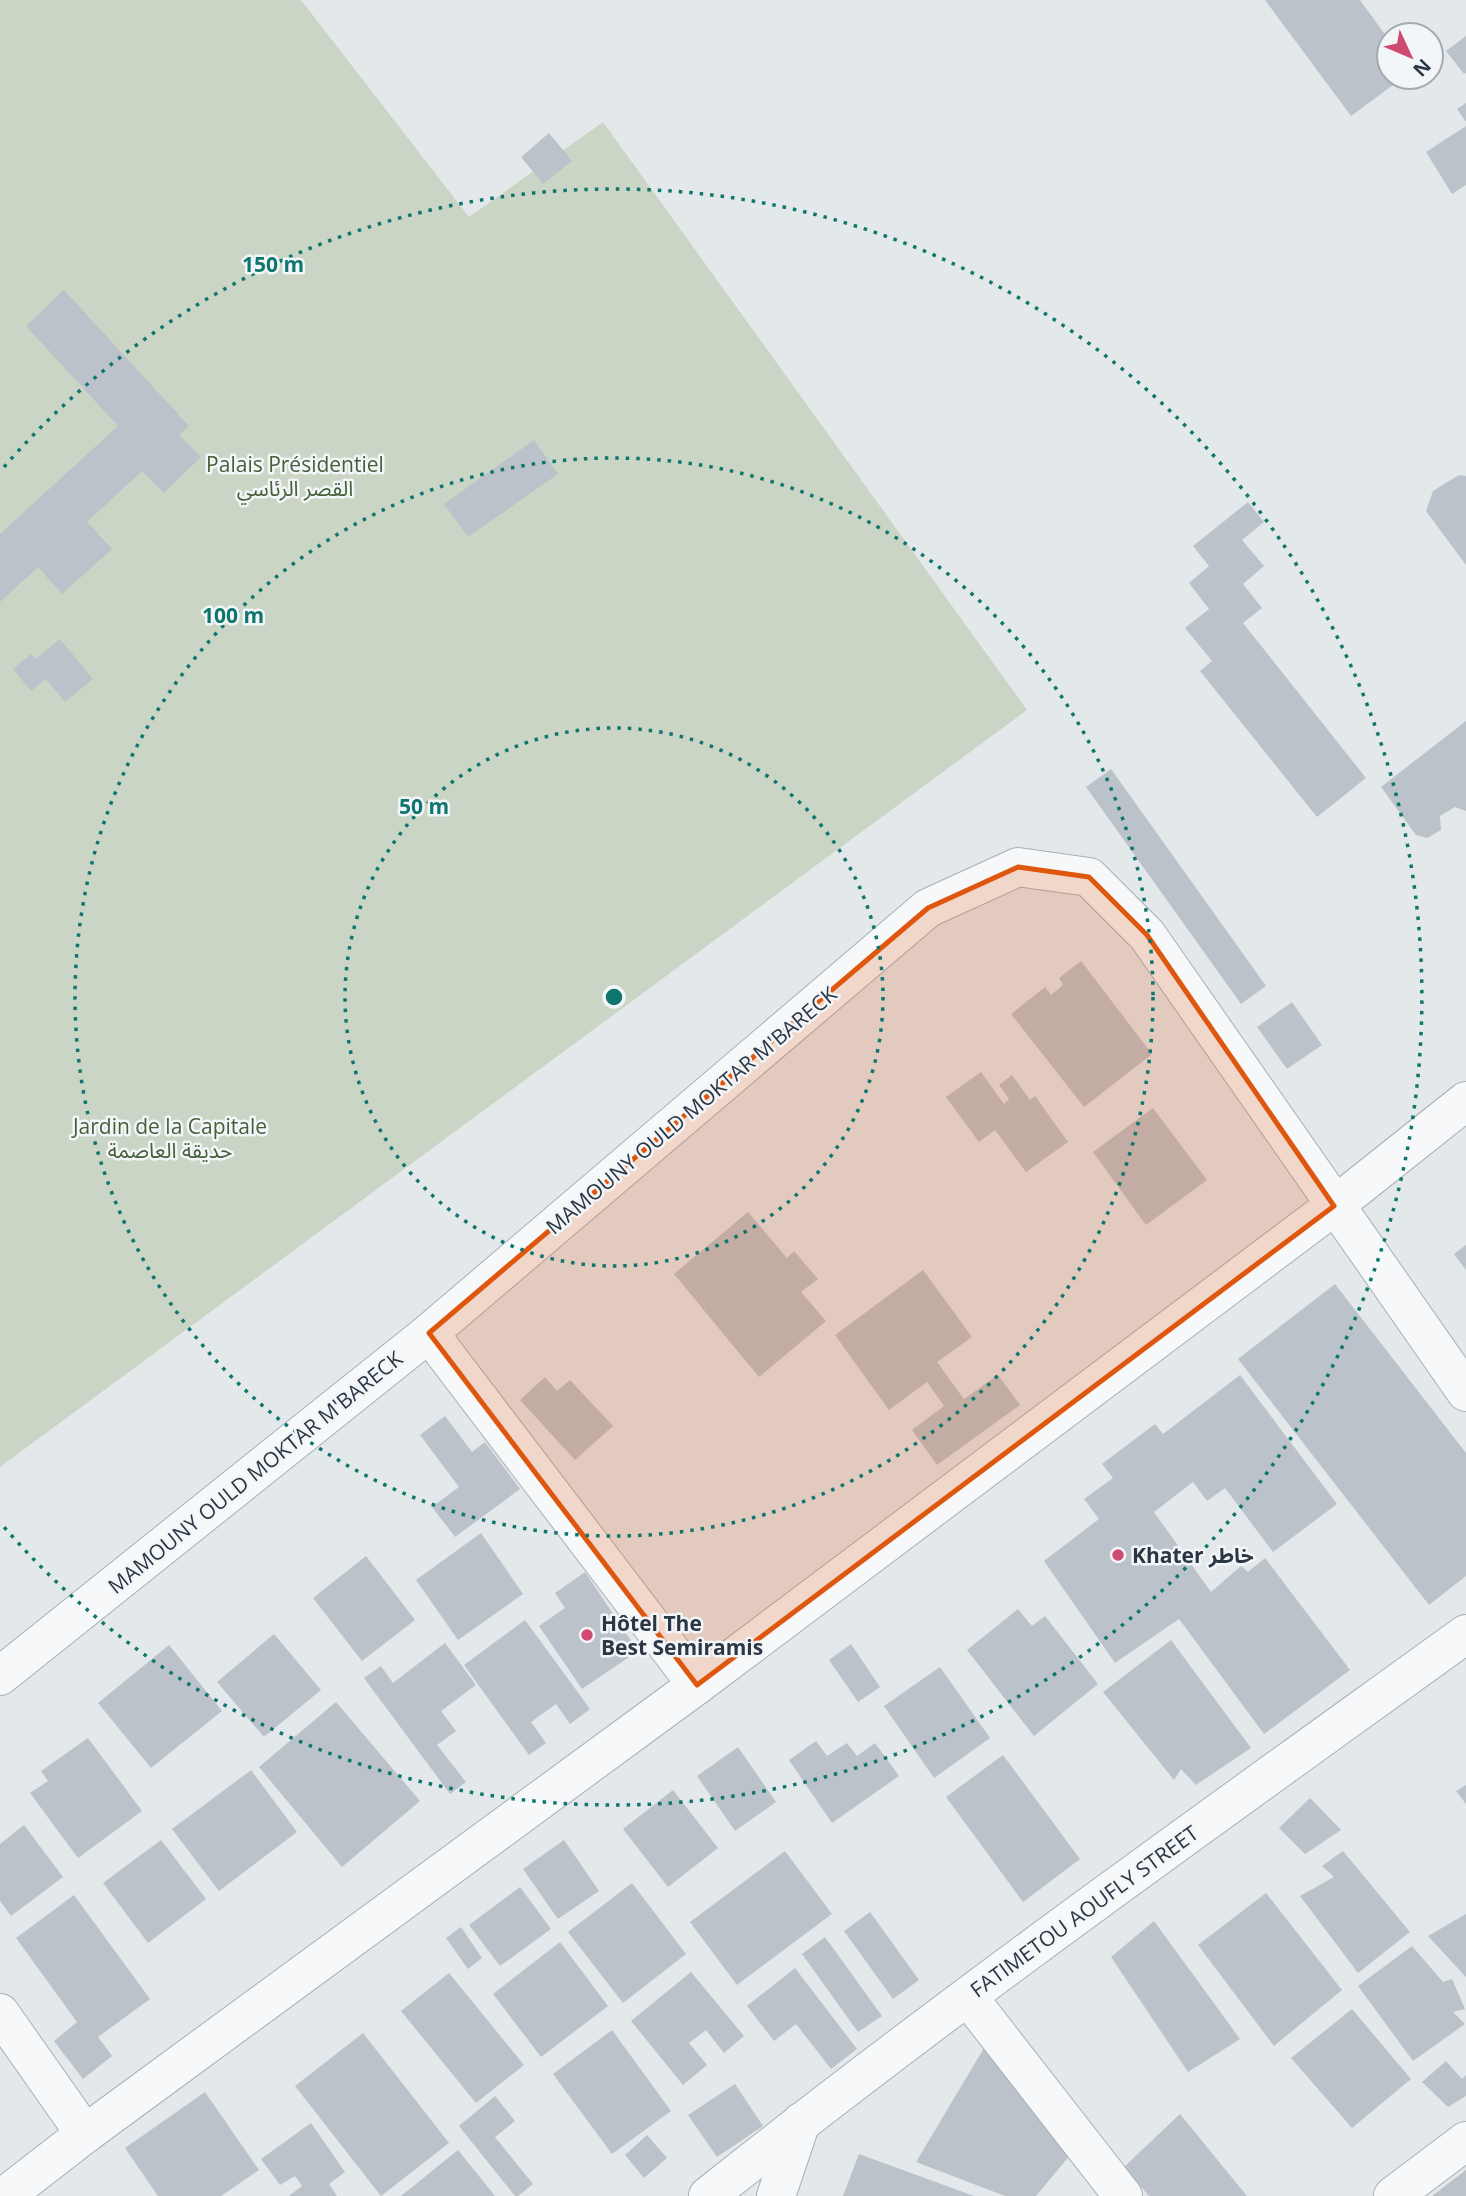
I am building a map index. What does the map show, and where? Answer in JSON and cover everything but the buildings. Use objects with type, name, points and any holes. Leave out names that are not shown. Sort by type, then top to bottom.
[{"type":"street","name":"MAMOUNY OULD MOKTAR M'BARECK","points":[[0,1676],[429,1333],[928,908],[1018,867],[1089,877],[1147,935],[1466,1392]]},
{"type":"street","points":[[5,2196],[85,2134],[696,1685],[1334,1206],[1466,1101]]},
{"type":"street","points":[[429,1333],[696,1685]]},
{"type":"street","name":"FATIMETOU AOUFLY STREET","points":[[708,2196],[801,2122],[1135,1873],[1466,1634]]},
{"type":"street","points":[[968,1997],[1123,2196]]},
{"type":"street","points":[[0,2012],[85,2134]]},
{"type":"street","points":[[776,2196],[801,2122]]},
{"type":"street","points":[[1393,2196],[1466,2141]]},
{"type":"highlighted area","points":[[1018,867],[1089,877],[1147,935],[1334,1206],[697,1685],[429,1333],[928,908]]},
{"type":"green space","points":[[0,0],[301,0],[469,217],[603,122],[1027,710],[0,1467]]},
{"type":"place","name":"Khater خاطر","points":[[1118,1555]]},
{"type":"place","name":"Hôtel The Best Semiramis","points":[[587,1635]]},
{"type":"park label","name":"Palais Présidentiel القصر الرئاسي","points":[[295,476]]},
{"type":"park label","name":"Jardin de la Capitale حديقة العاصمة","points":[[170,1138]]}]
